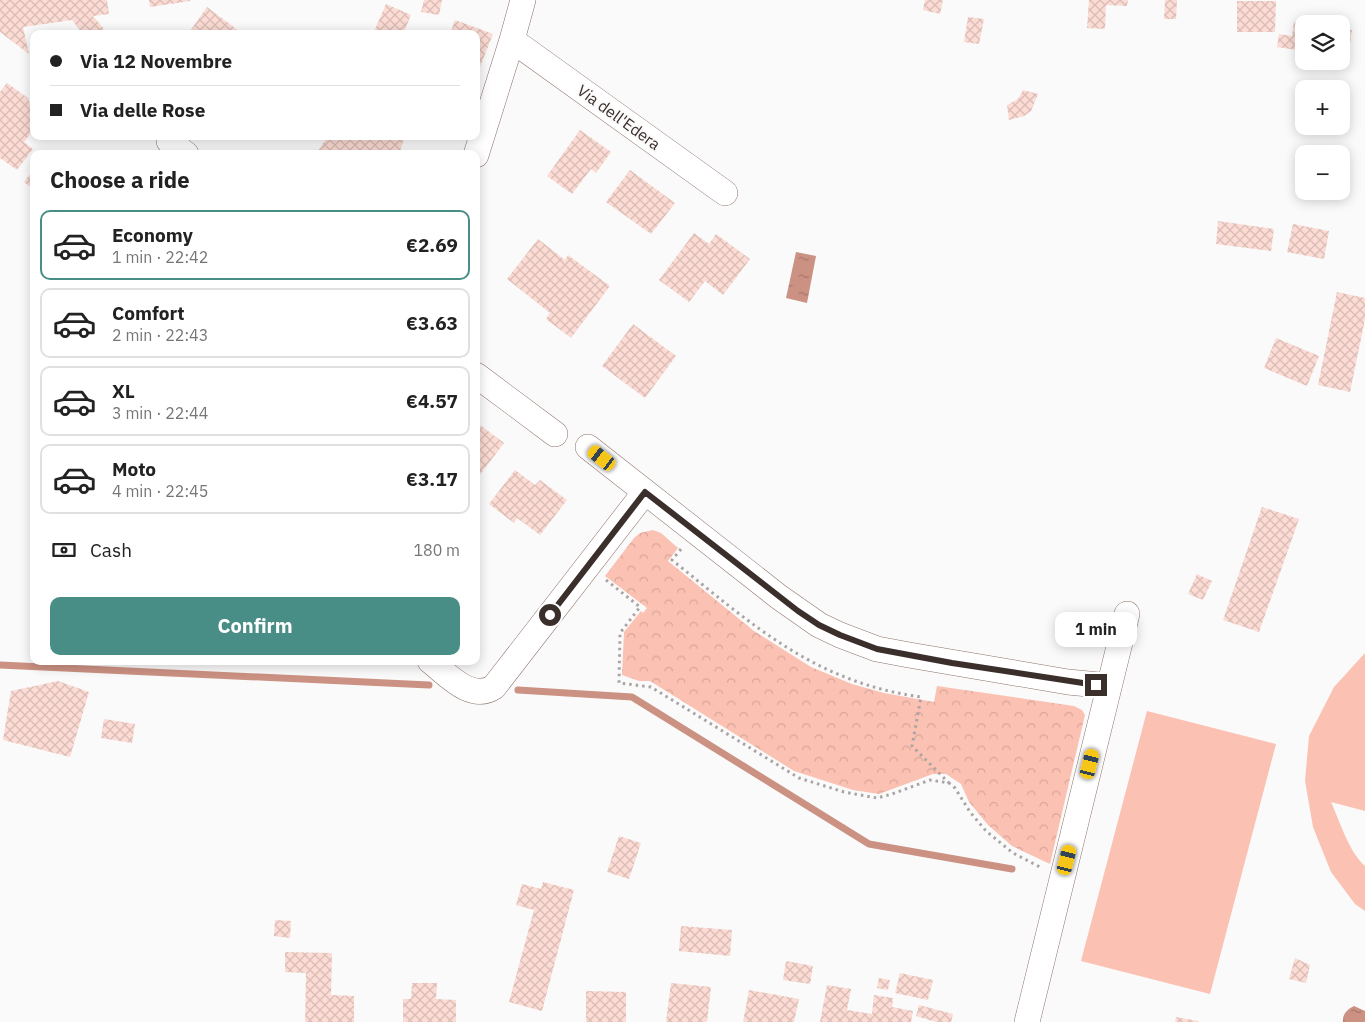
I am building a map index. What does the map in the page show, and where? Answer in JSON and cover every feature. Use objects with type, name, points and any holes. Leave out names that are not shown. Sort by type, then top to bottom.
[{"type":"street","points":[[478,150],[512,40],[522,0]]},
{"type":"street","name":"Via dell'Edera","points":[[512,40],[725,193]]},
{"type":"street","points":[[480,377],[555,434]]},
{"type":"street","points":[[588,447],[798,611],[819,625],[846,638],[877,649],[918,657],[1068,682],[1109,686]]},
{"type":"street","points":[[435,665],[462,686],[472,691],[487,691],[494,686],[645,492]]},
{"type":"street","points":[[1027,1022],[1127,614]]},
{"type":"path","points":[[683,546],[672,560],[750,623],[794,653],[830,672],[851,680],[892,693],[921,697],[912,746],[955,788],[970,812],[992,837],[1014,853],[1062,880]]},
{"type":"path","points":[[601,577],[640,607],[620,633],[619,682],[651,687],[799,778],[844,792],[878,798],[930,780],[949,782]]},
{"type":"green space","points":[[653,530],[661,533],[678,548],[668,561],[754,631],[811,667],[852,684],[884,693],[934,702],[937,686],[1074,706],[1082,710],[1085,715],[1050,864],[1012,846],[988,825],[969,802],[961,784],[946,774],[933,774],[879,794],[853,790],[794,771],[650,681],[639,681],[622,675],[624,632],[641,611],[643,613],[647,608],[605,576],[634,538],[640,533]]},
{"type":"green space","points":[[1365,653],[1365,811],[1331,802],[1354,853],[1365,866],[1365,911],[1355,904],[1331,872],[1313,827],[1305,781],[1309,736],[1334,687]]},
{"type":"green space","points":[[1147,711],[1276,744],[1210,994],[1081,961]]},
{"type":"water","points":[[796,252],[816,256],[807,303],[786,298]]},
{"type":"water","points":[[1354,1006],[1365,1011],[1365,1022],[1343,1022],[1346,1012]]},
{"type":"building","points":[[0,0],[107,0],[109,14],[93,16],[104,29],[102,30],[80,30],[72,20],[23,27],[29,54],[0,32]]},
{"type":"building","points":[[149,0],[190,0],[190,1],[150,7]]},
{"type":"building","points":[[424,0],[442,0],[439,15],[421,12]]},
{"type":"building","points":[[925,0],[943,0],[940,14],[923,10]]},
{"type":"building","points":[[1089,0],[1128,0],[1127,6],[1106,5],[1105,29],[1087,28]]},
{"type":"building","points":[[1165,0],[1177,0],[1176,19],[1164,19]]},
{"type":"building","points":[[1237,1],[1276,1],[1275,32],[1237,32]]},
{"type":"building","points":[[386,4],[411,15],[405,30],[375,30]]},
{"type":"building","points":[[207,7],[238,30],[191,30]]},
{"type":"building","points":[[968,17],[984,19],[979,44],[964,42]]},
{"type":"building","points":[[455,20],[493,34],[480,67],[480,30],[451,30]]},
{"type":"building","points":[[1295,22],[1295,50],[1277,47],[1279,34],[1292,36]]},
{"type":"building","points":[[7,83],[28,98],[30,104],[30,134],[24,142],[33,149],[30,150],[30,153],[17,170],[0,158],[0,92]]},
{"type":"building","points":[[1023,90],[1038,94],[1031,111],[1024,116],[1009,120],[1007,105],[1018,99]]},
{"type":"building","points":[[580,130],[611,152],[596,173],[591,169],[572,194],[547,176]]},
{"type":"building","points":[[325,140],[404,140],[400,150],[319,150]]},
{"type":"building","points":[[630,170],[675,203],[651,234],[606,202]]},
{"type":"building","points":[[30,174],[30,187],[24,182]]},
{"type":"building","points":[[1218,221],[1274,229],[1271,251],[1216,244]]},
{"type":"building","points":[[1293,224],[1329,231],[1324,259],[1287,252]]},
{"type":"building","points":[[694,233],[709,244],[716,234],[750,259],[723,295],[705,281],[689,302],[659,280]]},
{"type":"building","points":[[538,239],[565,260],[568,255],[610,286],[571,338],[546,319],[550,313],[507,279]]},
{"type":"building","points":[[1337,292],[1365,298],[1365,319],[1350,392],[1318,385]]},
{"type":"building","points":[[633,324],[676,356],[645,398],[602,366]]},
{"type":"building","points":[[1276,338],[1319,356],[1307,386],[1264,368]]},
{"type":"building","points":[[480,425],[504,443],[480,475]]},
{"type":"building","points":[[515,470],[535,485],[540,480],[567,500],[540,535],[517,518],[514,523],[489,504]]},
{"type":"building","points":[[1262,507],[1299,519],[1259,632],[1223,620]]},
{"type":"building","points":[[1197,574],[1212,581],[1203,600],[1188,594]]},
{"type":"building","points":[[58,681],[89,692],[70,757],[3,740],[11,691]]},
{"type":"building","points":[[104,719],[135,724],[132,743],[101,738]]},
{"type":"building","points":[[619,836],[641,843],[629,879],[607,872]]},
{"type":"building","points":[[543,882],[574,890],[542,1011],[509,1002],[534,910],[516,905],[522,884],[541,889]]},
{"type":"building","points":[[275,920],[291,921],[290,938],[274,936]]},
{"type":"building","points":[[681,926],[732,930],[730,956],[679,951]]},
{"type":"building","points":[[285,952],[332,953],[331,995],[354,996],[354,1022],[305,1022],[306,973],[285,972]]},
{"type":"building","points":[[1295,958],[1310,965],[1306,983],[1289,979]]},
{"type":"building","points":[[786,961],[813,966],[810,984],[783,980]]},
{"type":"building","points":[[900,973],[933,980],[928,1000],[895,993]]},
{"type":"building","points":[[879,978],[890,980],[888,990],[877,988]]},
{"type":"building","points":[[412,983],[437,983],[436,999],[456,1000],[456,1022],[403,1022],[403,999],[411,999]]},
{"type":"building","points":[[671,983],[711,987],[707,1022],[666,1022]]},
{"type":"building","points":[[827,985],[851,989],[847,1010],[872,1014],[874,995],[893,998],[892,1007],[913,1011],[911,1022],[820,1022]]},
{"type":"building","points":[[749,990],[799,999],[794,1022],[743,1022]]},
{"type":"building","points":[[586,991],[626,992],[626,1022],[586,1022]]},
{"type":"building","points":[[919,1005],[953,1014],[951,1022],[936,1022],[916,1016]]},
{"type":"building","points":[[1176,1017],[1198,1021],[1198,1022],[1175,1022]]},
{"type":"waterway","points":[[0,665],[429,685]]},
{"type":"waterway","points":[[518,690],[632,697],[869,844],[1012,869]]},
{"type":"route","points":[[550,615],[645,492],[798,611],[819,625],[858,643],[877,649],[952,663],[1096,685]]}]
